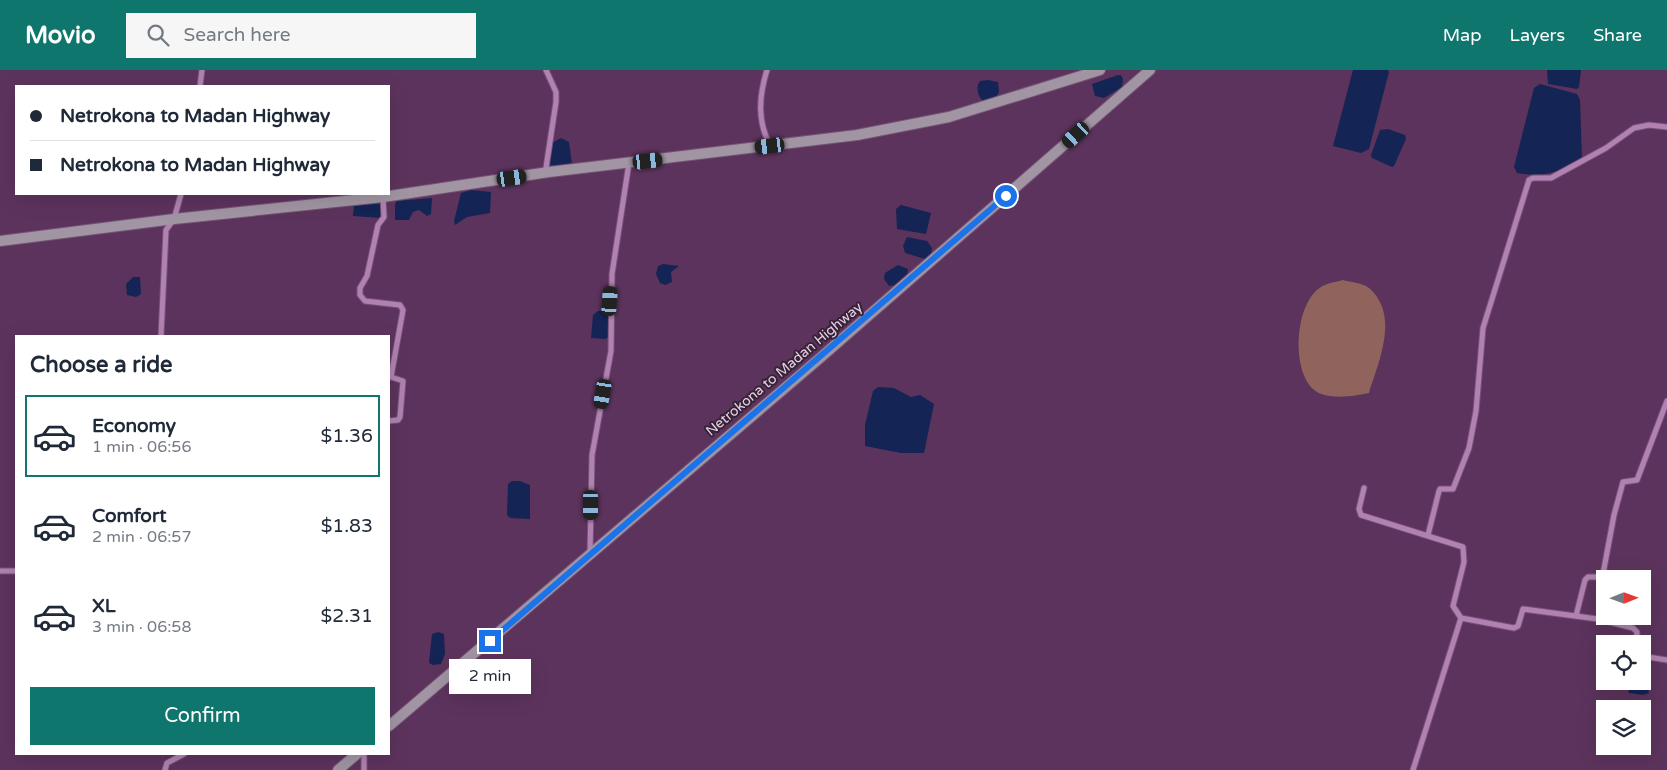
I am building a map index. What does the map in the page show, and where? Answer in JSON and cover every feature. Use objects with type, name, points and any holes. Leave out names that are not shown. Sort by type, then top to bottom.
[{"type":"main road","points":[[0,241],[174,219],[383,197],[549,172],[770,146],[928,122],[1100,70]]},
{"type":"main road","name":"Netrokona to Madan Highway","points":[[390,725],[590,555],[1150,70]]},
{"type":"main road","points":[[338,770],[356,755]]},
{"type":"street","points":[[200,85],[202,70]]},
{"type":"street","points":[[546,70],[556,92],[546,168],[549,172]]},
{"type":"street","points":[[767,70],[762,85],[760,119],[770,146]]},
{"type":"street","points":[[1428,535],[1439,491],[1440,489],[1453,489],[1469,448],[1476,412],[1483,328],[1529,180],[1533,178],[1551,178],[1606,148],[1634,128],[1649,125],[1667,127]]},
{"type":"street","points":[[590,555],[592,455],[611,351],[612,274],[629,163]]},
{"type":"street","points":[[161,335],[166,233],[168,226],[174,219],[181,195]]},
{"type":"street","points":[[383,197],[384,217],[378,225],[371,262],[365,281],[360,288],[360,295],[365,301],[400,305],[403,310],[391,377],[403,381],[400,417],[398,420],[390,420]]},
{"type":"street","points":[[1576,616],[1585,580],[1588,577],[1600,577],[1603,574],[1614,514],[1623,482],[1637,480],[1667,401]]},
{"type":"street","points":[[1364,488],[1359,509],[1360,515],[1461,545],[1464,549],[1453,608],[1460,618],[1514,628],[1518,626],[1523,609],[1576,616],[1630,627],[1637,632],[1637,635]]},
{"type":"street","points":[[0,570],[15,571]]},
{"type":"street","points":[[1413,770],[1460,618]]},
{"type":"street","points":[[1651,657],[1667,660]]},
{"type":"street","points":[[164,770],[167,764],[182,755]]},
{"type":"street","points":[[364,755],[364,770]]},
{"type":"shaded area","points":[[1343,280],[1366,286],[1378,299],[1383,311],[1384,339],[1382,353],[1369,393],[1332,396],[1319,393],[1313,389],[1306,379],[1301,366],[1299,336],[1301,321],[1312,295],[1323,286]]},
{"type":"water","points":[[1353,70],[1388,70],[1389,72],[1369,149],[1361,153],[1333,146]]},
{"type":"water","points":[[1547,70],[1581,70],[1579,87],[1577,89],[1548,84]]},
{"type":"water","points":[[1121,75],[1123,79],[1122,87],[1104,98],[1095,96],[1092,84]]},
{"type":"water","points":[[980,81],[998,82],[999,92],[995,99],[982,100],[978,93],[978,86]]},
{"type":"water","points":[[1540,84],[1577,94],[1580,100],[1582,158],[1551,173],[1536,175],[1517,173],[1514,167],[1534,88]]},
{"type":"water","points":[[1388,129],[1405,135],[1406,139],[1392,167],[1372,158],[1371,155],[1380,130]]},
{"type":"water","points":[[561,138],[569,142],[572,164],[568,167],[551,167],[549,158],[552,143]]},
{"type":"water","points":[[471,190],[491,192],[490,213],[467,217],[455,225],[454,221],[461,193]]},
{"type":"water","points":[[432,198],[431,214],[427,216],[419,210],[413,212],[409,220],[395,220],[395,204],[397,201]]},
{"type":"water","points":[[381,202],[382,218],[353,216],[354,206]]},
{"type":"water","points":[[901,205],[931,213],[926,234],[897,229],[896,209]]},
{"type":"water","points":[[907,237],[927,241],[932,248],[931,255],[925,259],[905,253],[903,246]]},
{"type":"water","points":[[663,264],[679,266],[671,272],[672,282],[665,285],[660,283],[656,274],[658,266]]},
{"type":"water","points":[[898,265],[908,269],[907,278],[897,285],[889,286],[884,279],[885,273]]},
{"type":"water","points":[[133,277],[140,277],[141,294],[136,297],[127,295],[126,284]]},
{"type":"water","points":[[598,311],[608,314],[609,336],[606,339],[591,338],[593,315]]},
{"type":"water","points":[[878,387],[894,388],[911,397],[920,395],[934,404],[924,453],[901,453],[865,446],[865,425],[873,391]]},
{"type":"water","points":[[512,481],[520,481],[530,485],[530,519],[510,518],[507,515],[508,484]]},
{"type":"water","points":[[438,632],[444,634],[445,654],[441,664],[433,665],[429,663],[432,634]]},
{"type":"water","points":[[1628,690],[1648,690],[1649,693],[1643,695],[1629,693]]},
{"type":"route","points":[[490,641],[1006,196]]}]
